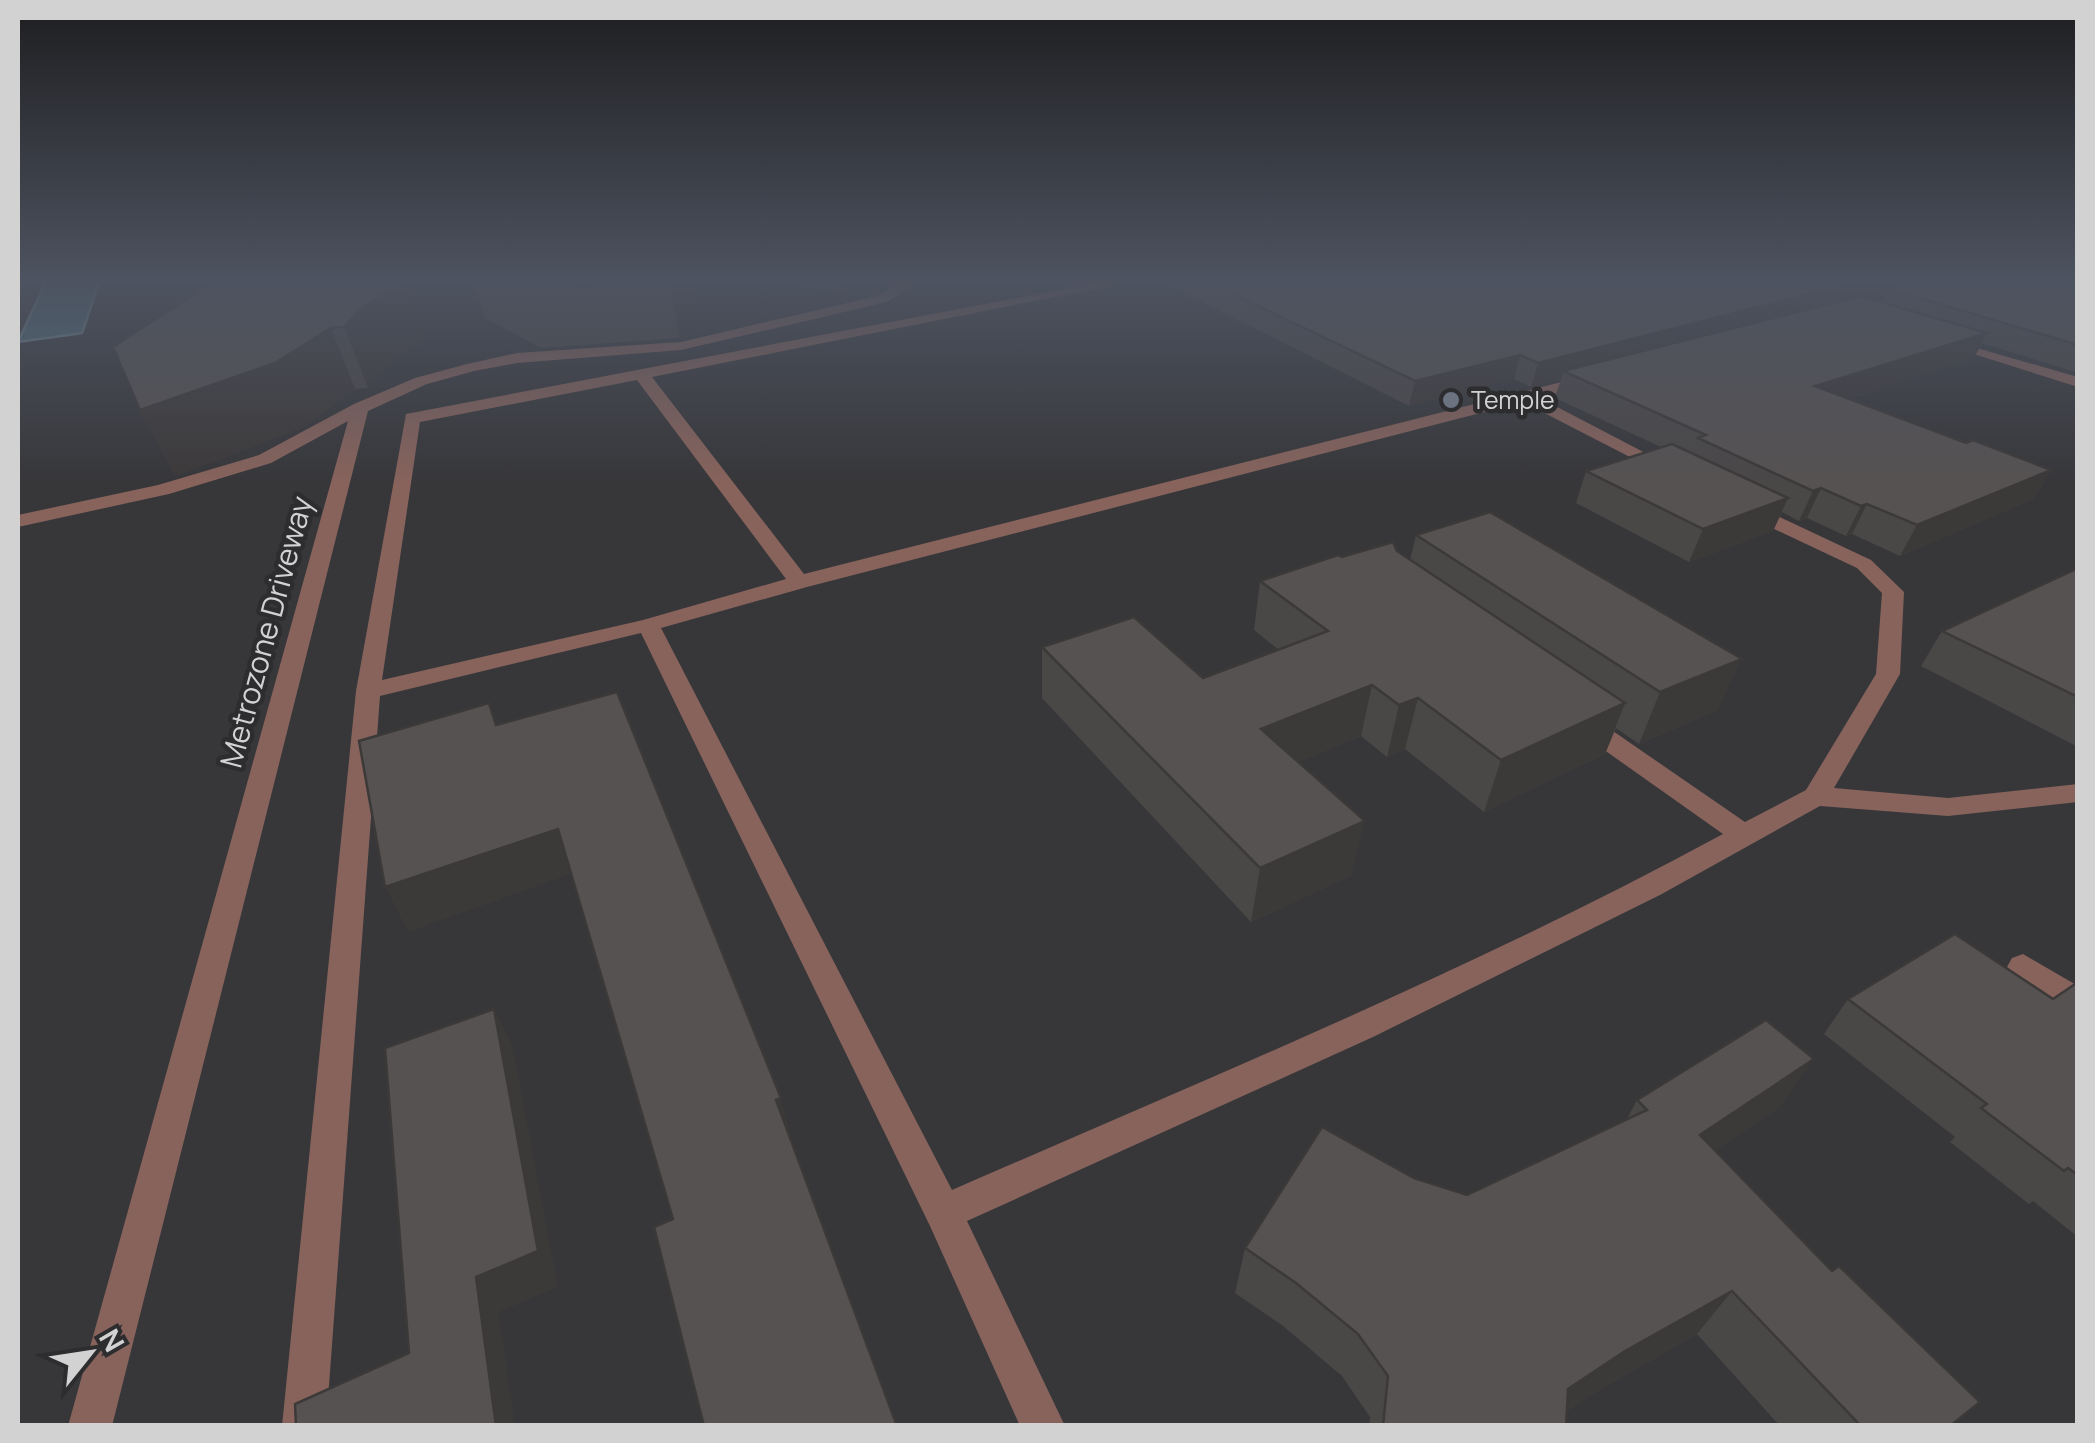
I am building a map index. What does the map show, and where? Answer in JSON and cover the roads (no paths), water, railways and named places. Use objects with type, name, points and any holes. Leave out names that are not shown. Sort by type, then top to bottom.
[{"type":"street","points":[[18,522],[162,490],[265,459],[360,408],[421,381],[517,358],[649,348]]},
{"type":"street","points":[[304,1426],[368,690],[412,418],[781,348]]},
{"type":"street","points":[[1969,348],[2078,382]]},
{"type":"street","points":[[368,690],[648,625],[799,582],[1620,372]]},
{"type":"street","points":[[642,375],[799,582]]},
{"type":"street","points":[[1525,397],[1683,477]]},
{"type":"street","name":"Metrozone Driveway","points":[[90,1426],[360,408]]},
{"type":"street","points":[[944,1213],[1361,1027],[1650,887],[1816,796],[1888,674],[1893,592],[1864,564],[1718,495]]},
{"type":"street","points":[[648,625],[944,1213],[1042,1426]]},
{"type":"street","points":[[1571,713],[1745,836]]},
{"type":"street","points":[[1816,796],[1948,807],[2078,794]]},
{"type":"street","points":[[2023,967],[2078,1003]]},
{"type":"place","name":"Temple","points":[[1451,400]]}]
